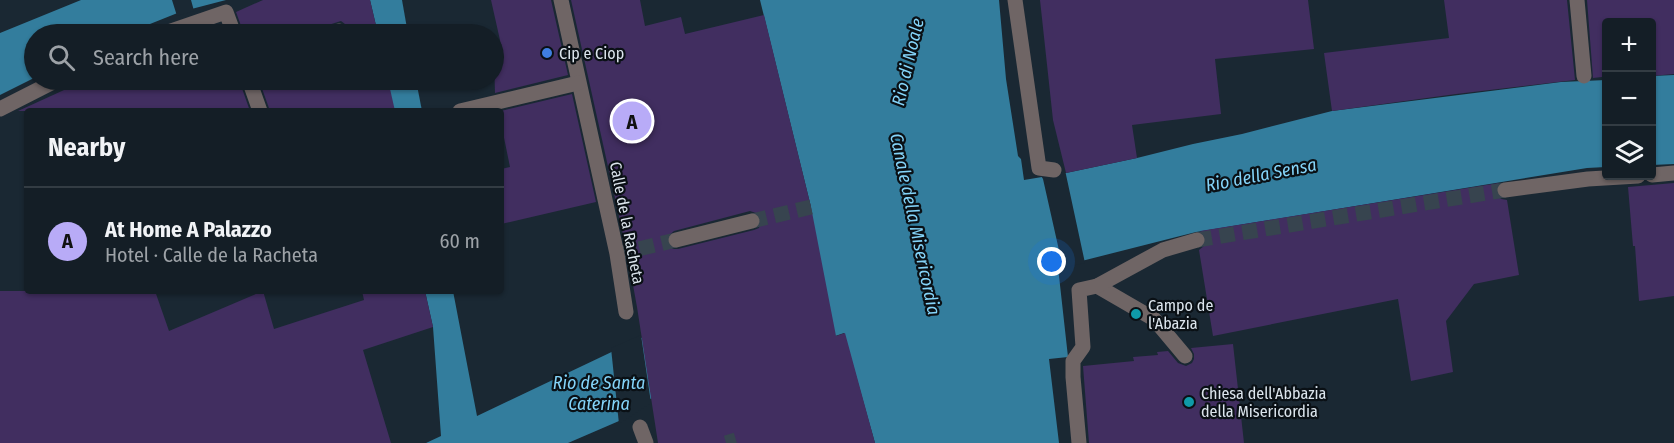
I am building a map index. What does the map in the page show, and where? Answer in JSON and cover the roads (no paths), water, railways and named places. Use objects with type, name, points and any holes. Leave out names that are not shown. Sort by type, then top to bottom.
[{"type":"street","name":"Calle de la Racheta","points":[[561,0],[617,254],[626,312]]},
{"type":"street","points":[[1015,0],[1039,168],[1054,170]]},
{"type":"street","points":[[1578,0],[1584,76]]},
{"type":"street","points":[[191,24],[226,12],[230,24]]},
{"type":"street","points":[[473,108],[578,83]]},
{"type":"street","points":[[0,109],[37,90]]},
{"type":"street","points":[[1656,174],[1674,173]]},
{"type":"street","points":[[1505,189],[1602,178]]},
{"type":"street","points":[[676,240],[752,221]]},
{"type":"street","points":[[1079,443],[1073,361],[1083,347],[1079,290],[1097,286],[1163,250],[1197,240]]},
{"type":"street","points":[[1097,286],[1154,320],[1185,356]]},
{"type":"water","points":[[81,0],[226,0],[180,12],[150,24],[24,24],[24,83],[0,95],[0,33]]},
{"type":"water","points":[[370,0],[402,0],[406,24],[376,24]]},
{"type":"water","points":[[760,0],[999,0],[1006,79],[1024,180],[1137,158],[1332,111],[1561,82],[1602,80],[1602,167],[1196,232],[1058,267],[1068,357],[1049,359],[1059,443],[875,443],[844,333],[650,399],[619,421],[568,443],[426,443],[441,436],[433,327],[426,294],[454,294],[477,416],[641,338],[735,308],[811,207]]},
{"type":"water","points":[[1674,75],[1674,164],[1656,165],[1656,76]]},
{"type":"water","points":[[390,90],[418,90],[421,108],[393,108]]},
{"type":"tunnel","points":[[1197,240],[1505,190]]},
{"type":"tunnel","points":[[752,221],[811,207]]},
{"type":"tunnel","points":[[617,254],[676,240]]},
{"type":"tunnel","points":[[726,443],[736,440]]},
{"type":"place","name":"Cip e Ciop","points":[[547,53]]},
{"type":"place","name":"At Home A Palazzo","points":[[632,121]]},
{"type":"place","name":"Campo de l'Abazia","points":[[1136,314]]},
{"type":"place","name":"Chiesa dell'Abbazia della Misericordia","points":[[1189,402]]},
{"type":"water label","name":"Rio di Noale","points":[[908,62]]},
{"type":"water label","name":"Rio della Sensa","points":[[1261,175]]},
{"type":"water label","name":"Canale della Misericordia","points":[[915,224]]},
{"type":"water label","name":"Rio de Santa Caterina","points":[[599,394]]}]
